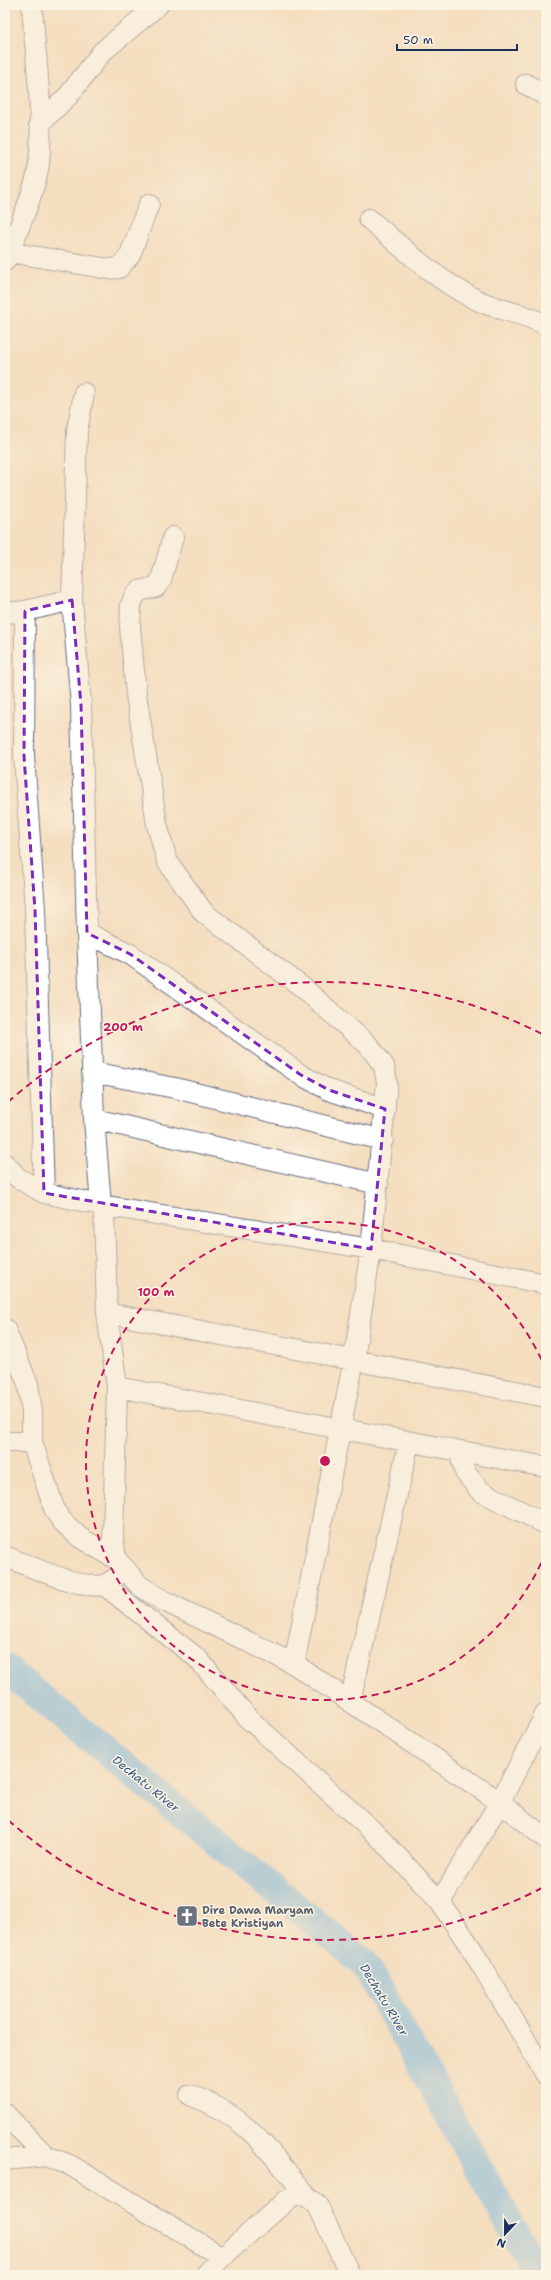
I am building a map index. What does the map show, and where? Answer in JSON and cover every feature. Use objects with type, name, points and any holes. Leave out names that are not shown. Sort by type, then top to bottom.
[{"type":"street","points":[[32,5],[39,124],[39,164],[7,256],[109,269],[119,268],[130,255],[149,204]]},
{"type":"street","points":[[39,124],[69,95],[102,52],[158,5]]},
{"type":"street","points":[[526,84],[546,96]]},
{"type":"street","points":[[369,219],[435,274],[462,293],[492,307],[526,317],[546,325]]},
{"type":"street","points":[[84,393],[77,431],[72,600],[81,706],[94,1119],[101,1205],[104,1211],[107,1313],[117,1387],[113,1538],[121,1565]]},
{"type":"street","points":[[173,537],[161,580],[156,587],[139,591],[134,597],[131,606],[130,626],[136,694],[157,824],[167,861],[204,913],[302,986],[378,1056],[384,1066],[387,1082],[383,1140],[371,1250],[354,1359],[294,1664]]},
{"type":"street","points":[[5,613],[25,611],[72,600]]},
{"type":"street","points":[[25,611],[24,756],[35,910],[44,1193]]},
{"type":"street","points":[[87,933],[130,954],[300,1074],[329,1090],[385,1109]]},
{"type":"street","points":[[92,1072],[175,1088],[383,1140]]},
{"type":"street","points":[[94,1119],[378,1184]]},
{"type":"street","points":[[5,1164],[18,1178],[44,1193],[101,1205],[371,1250],[546,1284]]},
{"type":"street","points":[[107,1313],[354,1359],[546,1397]]},
{"type":"street","points":[[5,1329],[28,1384],[32,1412],[32,1442],[51,1501],[58,1516],[79,1536],[121,1565],[140,1586],[164,1601],[294,1664],[500,1802],[546,1839]]},
{"type":"street","points":[[117,1387],[546,1467]]},
{"type":"street","points":[[5,1442],[32,1442]]},
{"type":"street","points":[[350,1702],[409,1442]]},
{"type":"street","points":[[459,1451],[465,1472],[480,1491],[546,1524]]},
{"type":"street","points":[[5,1556],[34,1568],[87,1585],[104,1585],[197,1658],[249,1718],[377,1835],[440,1902],[473,1951],[546,2075]]},
{"type":"street","points":[[104,1585],[121,1565]]},
{"type":"street","points":[[440,1902],[500,1802],[546,1713]]},
{"type":"street","points":[[190,2095],[210,2102],[243,2123],[272,2152],[305,2195],[314,2200],[350,2275]]},
{"type":"street","points":[[5,2114],[46,2156],[91,2176],[222,2257]]},
{"type":"street","points":[[5,2160],[46,2156]]},
{"type":"street","points":[[205,2275],[222,2257],[286,2201],[293,2197],[305,2195]]},
{"type":"highlighted area","points":[[72,600],[81,705],[87,933],[130,954],[301,1075],[329,1090],[385,1109],[371,1249],[44,1193],[35,910],[24,756],[25,611]]},
{"type":"waterway","name":"Dechatu River","points":[[5,1668],[365,1964],[538,2275]]},
{"type":"place","name":"Dire Dawa Maryam Bete Kristiyan","points":[[187,1916]]}]
